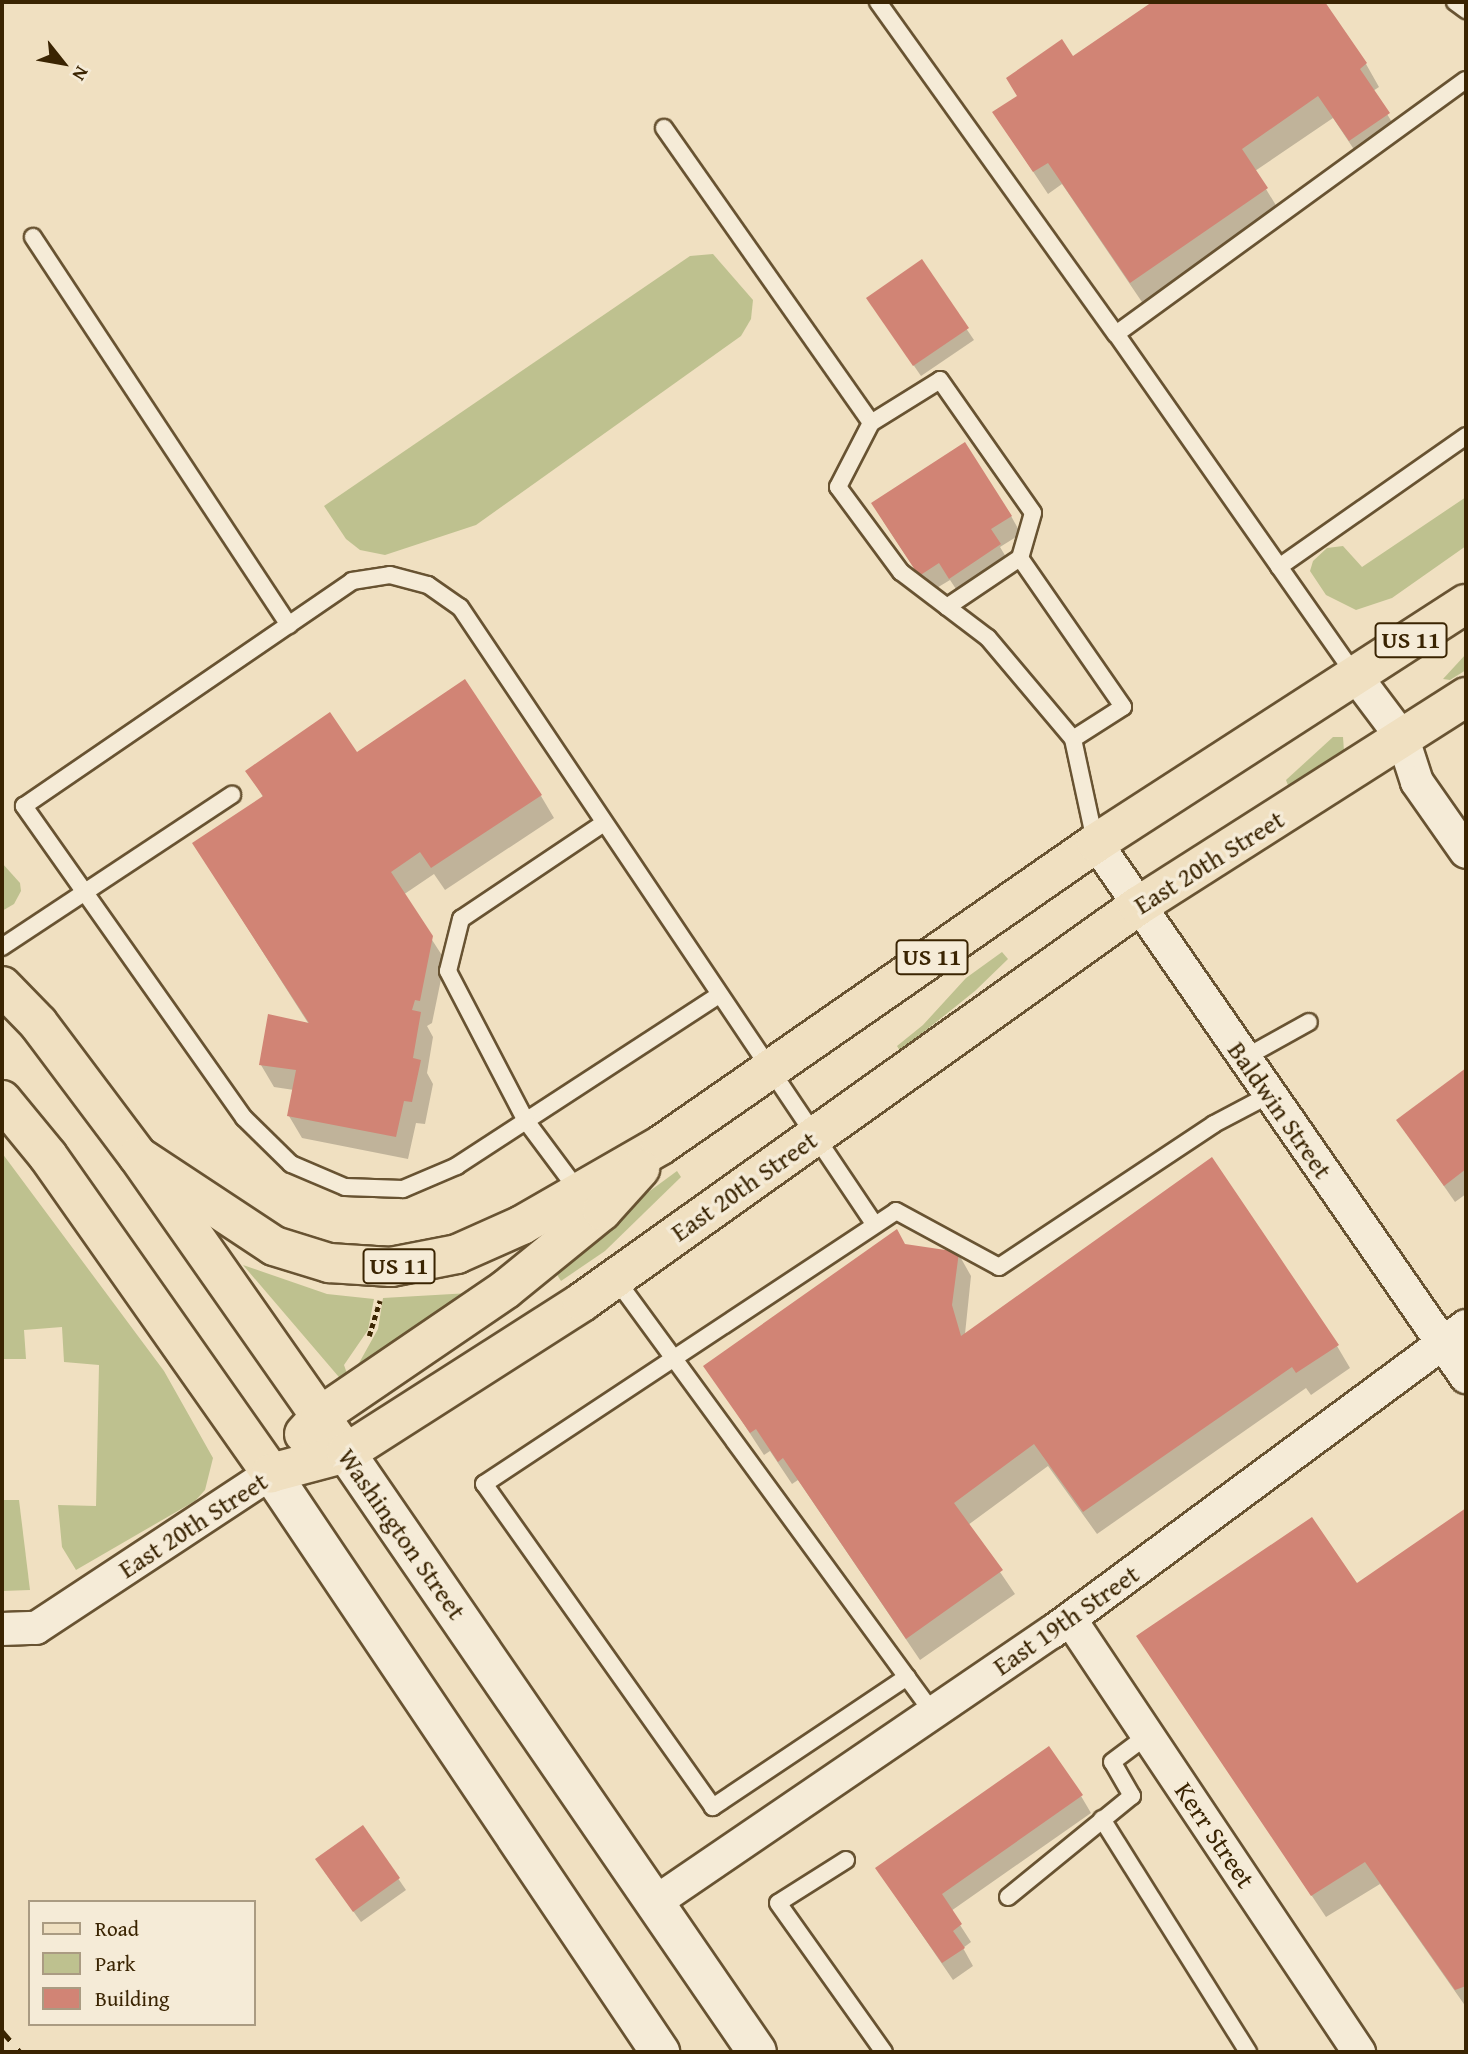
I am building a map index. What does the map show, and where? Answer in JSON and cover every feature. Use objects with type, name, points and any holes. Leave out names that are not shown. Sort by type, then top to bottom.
[{"type":"main road","name":"US 11","points":[[138,1156],[274,1246],[329,1264],[391,1267],[457,1254],[579,1192],[661,1145],[1096,843],[1466,604]]},
{"type":"main road","name":"East 20th Street","points":[[271,1473],[346,1453],[615,1278],[1138,906],[1466,697]]},
{"type":"main road","name":"Washington Street","points":[[2,986],[38,1023],[138,1156],[346,1453]]},
{"type":"main road","points":[[2,1100],[48,1156],[271,1473],[320,1416],[506,1289],[602,1211],[661,1145]]},
{"type":"street","points":[[1355,676],[1403,739],[1417,782],[1466,852]]},
{"type":"street","name":"Baldwin Street","points":[[1096,843],[1269,1095],[1455,1335],[1466,1377]]},
{"type":"street","name":"East 19th Street","points":[[657,1901],[1070,1619],[1455,1335]]},
{"type":"street","name":"Washington Street","points":[[346,1453],[657,1901],[757,2052]]},
{"type":"street","points":[[271,1473],[660,2052]]},
{"type":"street","name":"East 20th Street","points":[[2,1629],[36,1628],[271,1473]]},
{"type":"street","name":"Kerr Street","points":[[1070,1619],[1359,2052]]},
{"type":"lane","points":[[878,2],[1116,334],[1355,676]]},
{"type":"lane","points":[[1455,2],[1466,10]]},
{"type":"lane","points":[[1116,334],[1466,80]]},
{"type":"lane","points":[[664,128],[872,424]]},
{"type":"lane","points":[[33,237],[289,625]]},
{"type":"lane","points":[[947,607],[1020,558],[1033,513],[940,380],[872,424],[838,487],[901,572],[947,607],[989,638],[1073,739],[1096,843]]},
{"type":"lane","points":[[1279,567],[1466,436]]},
{"type":"lane","points":[[1020,558],[1122,707],[1073,739]]},
{"type":"lane","points":[[719,995],[457,1166],[403,1189],[345,1187],[291,1164],[244,1118],[24,806],[352,581],[390,575],[428,585],[460,607],[719,995],[768,1070],[875,1225]]},
{"type":"lane","points":[[2,947],[86,894],[232,794]]},
{"type":"lane","points":[[579,1192],[526,1121],[448,971],[461,919],[604,823]]},
{"type":"lane","points":[[1244,1058],[1309,1023]]},
{"type":"lane","points":[[907,1677],[712,1807],[484,1484],[675,1360],[896,1211],[999,1267],[1214,1124],[1269,1095]]},
{"type":"lane","points":[[615,1278],[933,1713]]},
{"type":"lane","points":[[1008,1897],[1132,1796],[1112,1762],[1148,1735]]},
{"type":"lane","points":[[1102,1819],[1248,2052]]},
{"type":"lane","points":[[846,1860],[778,1903],[884,2052]]},
{"type":"green space","points":[[713,254],[753,300],[751,319],[741,336],[476,525],[385,555],[360,550],[346,539],[324,506],[690,256]]},
{"type":"green space","points":[[1466,497],[1466,546],[1392,598],[1356,610],[1326,595],[1310,571],[1313,561],[1327,548],[1343,546],[1362,567]]},
{"type":"green space","points":[[1466,654],[1466,670],[1450,680],[1443,679]]},
{"type":"green space","points":[[1333,737],[1343,737],[1344,751],[1289,788],[1286,780]]},
{"type":"green space","points":[[2,863],[20,883],[21,891],[14,904],[2,911]]},
{"type":"green space","points":[[1002,952],[1008,959],[975,991],[900,1051],[897,1046],[923,1025],[966,978]]},
{"type":"green space","points":[[2,1153],[164,1371],[213,1458],[205,1490],[195,1501],[76,1570],[62,1547],[58,1505],[96,1506],[99,1365],[64,1362],[62,1327],[24,1330],[26,1359],[2,1359]]},
{"type":"green space","points":[[677,1171],[681,1177],[605,1251],[561,1281],[556,1273],[632,1204]]},
{"type":"green space","points":[[243,1265],[327,1294],[374,1299],[368,1330],[344,1365],[350,1382],[344,1383]]},
{"type":"green space","points":[[470,1293],[354,1372],[378,1329],[383,1298]]},
{"type":"green space","points":[[2,1500],[19,1500],[30,1590],[2,1591]]},
{"type":"building","points":[[1152,2],[1325,2],[1367,63],[1360,69],[1390,113],[1349,141],[1318,96],[1242,149],[1268,188],[1130,283],[1048,163],[1033,172],[992,112],[1017,96],[1006,78],[1062,39],[1073,56]]},
{"type":"building","points":[[922,259],[969,328],[913,366],[866,298]]},
{"type":"building","points":[[965,442],[1012,516],[991,529],[1001,544],[949,579],[939,563],[919,576],[871,503]]},
{"type":"building","points":[[465,679],[542,795],[431,868],[420,852],[391,872],[433,936],[420,1001],[415,1000],[412,1010],[421,1012],[413,1058],[421,1060],[412,1102],[404,1101],[396,1137],[287,1116],[296,1070],[259,1065],[268,1014],[309,1023],[192,843],[263,796],[245,771],[330,712],[357,752]]},
{"type":"building","points":[[1466,1068],[1466,1169],[1444,1186],[1396,1120]]},
{"type":"building","points":[[1212,1157],[1339,1345],[1296,1373],[1292,1367],[1083,1512],[1034,1444],[954,1503],[1003,1570],[906,1639],[783,1458],[778,1462],[756,1429],[750,1433],[703,1366],[897,1229],[905,1244],[959,1252],[952,1305],[961,1336]]},
{"type":"building","points":[[1466,1508],[1466,1986],[1455,1990],[1365,1862],[1311,1896],[1136,1636],[1312,1517],[1357,1583]]},
{"type":"building","points":[[1049,1746],[1083,1795],[942,1894],[962,1924],[953,1931],[965,1948],[942,1963],[875,1868]]},
{"type":"building","points":[[363,1825],[400,1878],[353,1912],[315,1859]]},
{"type":"railway","points":[[2,2031],[20,2052]]}]
